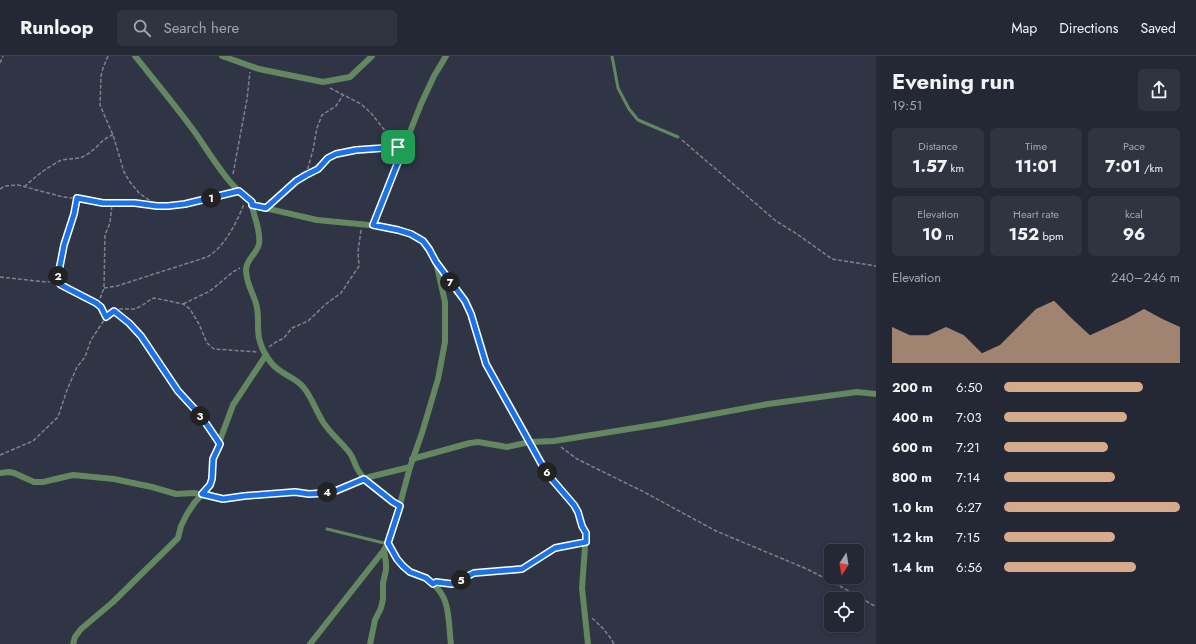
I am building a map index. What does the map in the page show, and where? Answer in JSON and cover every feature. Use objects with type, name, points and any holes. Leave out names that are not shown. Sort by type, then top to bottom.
[{"type":"street","points":[[135,56],[169,97],[233,184],[246,199],[252,202],[253,215],[258,225],[259,243],[253,256],[247,262],[246,270],[247,280],[257,308],[259,339],[265,354],[281,372],[294,379],[304,388],[323,422],[350,453],[364,479],[400,506]]},
{"type":"street","points":[[222,56],[251,67],[323,82],[350,77],[372,56]]},
{"type":"street","points":[[373,225],[421,104],[434,76],[446,56]]},
{"type":"street","points":[[252,205],[317,220],[373,225],[411,234],[423,241],[436,262],[465,301],[471,314],[486,364],[541,463],[550,477],[574,505],[578,512],[582,526],[586,533],[582,588],[588,644]]},
{"type":"street","points":[[310,644],[388,544],[400,506],[412,459],[438,379],[445,342],[445,302],[436,262]]},
{"type":"street","points":[[73,644],[75,637],[82,629],[114,602],[178,538],[181,526],[187,514],[210,485],[212,479],[213,459],[220,444],[233,405],[265,354]]},
{"type":"street","points":[[412,459],[470,443],[478,442],[507,447],[530,442],[554,441],[660,424],[783,402],[857,392],[876,394]]},
{"type":"street","points":[[0,473],[14,473],[34,482],[43,482],[72,475],[114,479],[176,494],[202,494],[223,499],[288,493],[309,494],[333,492],[369,477],[410,467]]},
{"type":"street","points":[[388,544],[403,566],[410,572],[426,578],[433,584],[445,600],[449,619],[451,644]]},
{"type":"street","points":[[370,644],[375,620],[381,608],[383,599],[383,582],[386,570],[384,550]]},
{"type":"lane","points":[[612,56],[618,88],[629,109],[638,120],[678,137]]},
{"type":"lane","points":[[327,529],[388,544]]},
{"type":"path","points":[[0,63],[3,56]]},
{"type":"path","points":[[108,56],[101,76],[100,105],[113,135],[124,172],[139,193],[157,206]]},
{"type":"path","points":[[233,184],[233,171],[247,99],[251,67]]},
{"type":"path","points":[[266,208],[296,181],[318,169],[328,158],[336,154],[356,150],[398,147],[371,113],[361,104],[343,95],[323,82]]},
{"type":"path","points":[[306,175],[312,156],[317,128],[322,115],[336,106],[343,95]]},
{"type":"path","points":[[24,186],[39,173],[58,161],[76,159],[87,155],[104,139],[113,135]]},
{"type":"path","points":[[678,137],[776,221],[832,259],[876,266]]},
{"type":"path","points":[[0,189],[5,186],[18,185],[63,197],[112,204],[135,203],[157,206],[185,204],[239,191]]},
{"type":"path","points":[[57,281],[64,245],[74,214],[77,198]]},
{"type":"path","points":[[104,288],[117,286],[213,254],[238,219],[246,199]]},
{"type":"path","points":[[98,304],[104,288],[105,235],[110,223],[112,204]]},
{"type":"path","points":[[0,455],[33,441],[58,417],[67,390],[77,367],[85,357],[91,340],[106,317],[114,311],[120,309],[135,309],[154,298],[183,304],[194,314],[207,343],[214,349],[265,354],[270,346],[284,338],[292,328],[308,321],[323,306],[341,293],[359,266],[358,252],[362,224]]},
{"type":"path","points":[[183,304],[210,291],[233,272],[244,266],[247,262]]},
{"type":"path","points":[[0,277],[46,282],[57,281],[61,285],[98,304],[106,317]]},
{"type":"path","points":[[114,311],[129,323],[141,336],[178,391],[201,416],[220,444]]},
{"type":"path","points":[[554,441],[577,458],[644,492],[716,532],[807,569],[876,607]]},
{"type":"path","points":[[433,584],[436,582],[452,584],[474,573],[522,569],[555,548],[586,542]]},
{"type":"path","points":[[585,612],[603,627],[614,644]]},
{"type":"route","points":[[398,147],[402,152],[373,225],[411,234],[423,241],[436,262],[465,301],[471,314],[486,364],[541,463],[550,477],[574,505],[586,533],[586,542],[555,548],[522,569],[482,571],[474,573],[454,584],[436,582],[433,584],[421,575],[410,572],[397,559],[388,543],[400,506],[364,479],[333,492],[325,493],[309,494],[295,492],[223,499],[202,494],[210,485],[212,479],[212,463],[220,444],[210,428],[178,391],[141,336],[129,323],[114,311],[106,317],[101,307],[96,303],[61,285],[57,281],[64,245],[74,214],[77,198],[112,204],[135,203],[168,206],[185,204],[239,191],[246,199],[252,202],[252,205],[266,208],[296,181],[318,169],[328,158],[336,154],[356,150],[398,147]]}]
